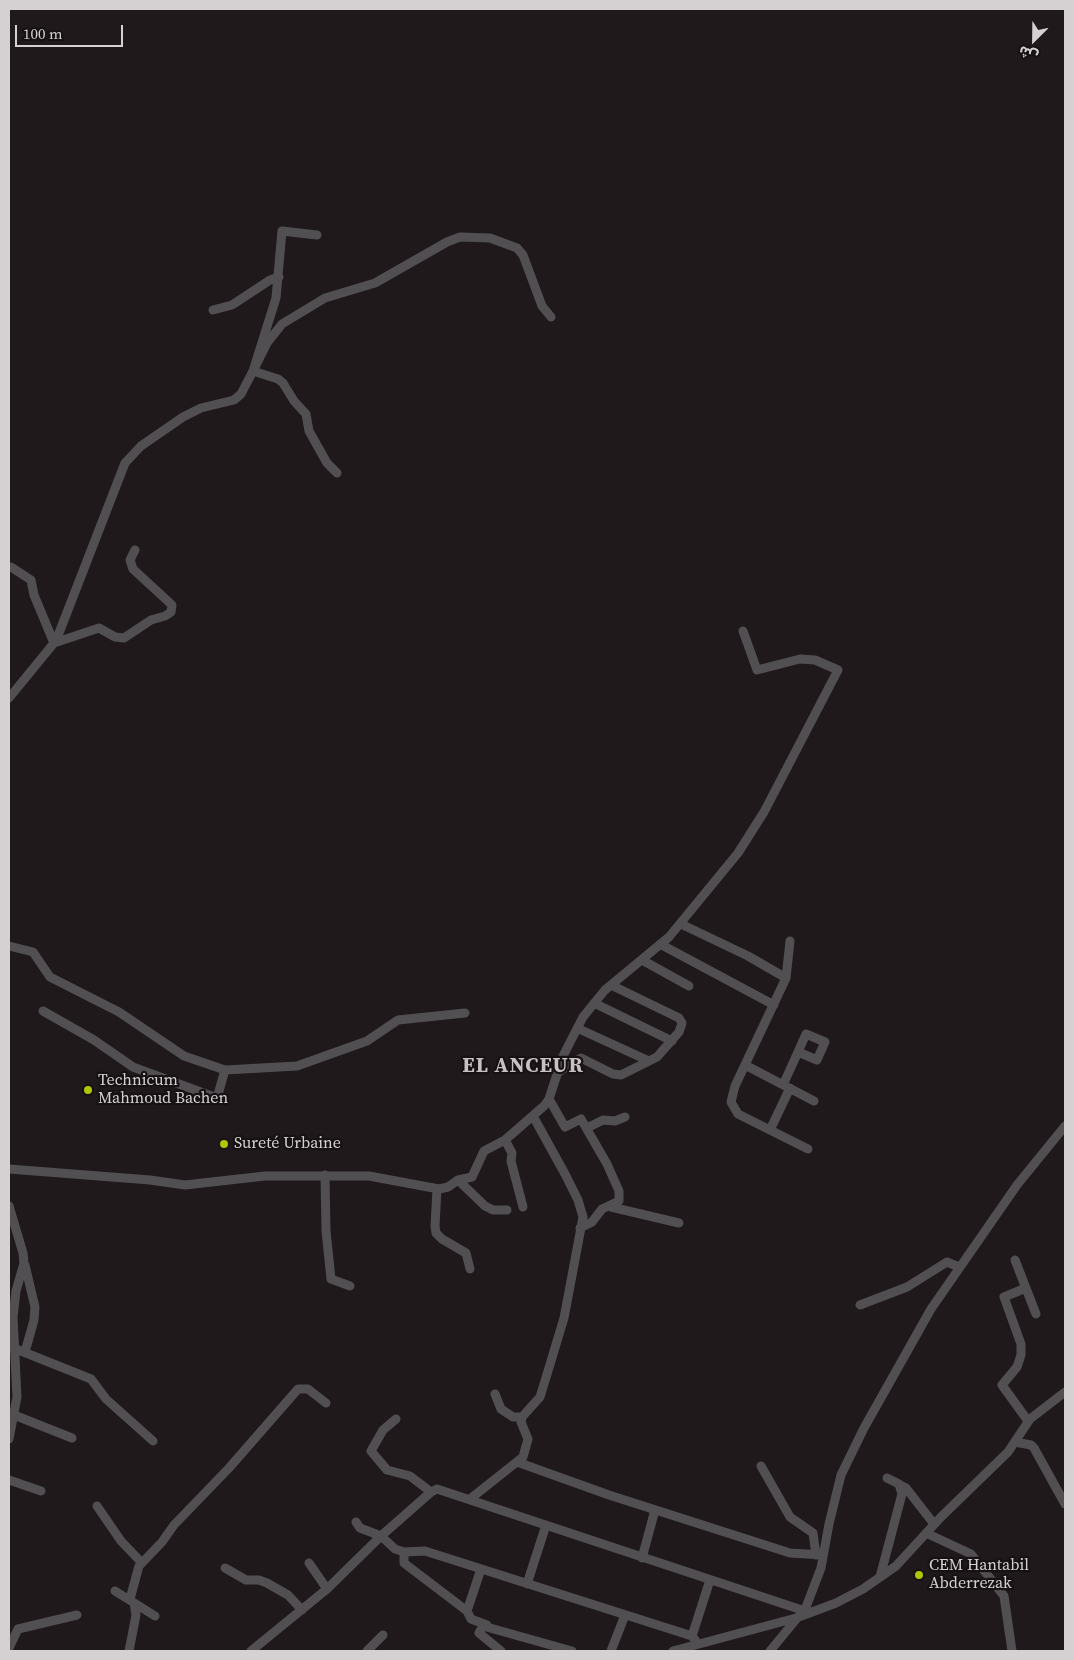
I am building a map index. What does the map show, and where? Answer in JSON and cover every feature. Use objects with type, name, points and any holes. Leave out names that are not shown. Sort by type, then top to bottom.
[{"type":"street","points":[[253,371],[276,298],[282,231],[316,235]]},
{"type":"street","points":[[9,698],[54,643],[70,609],[125,463],[131,455],[184,417],[201,408],[228,403],[241,394],[267,343],[282,324],[325,298],[376,283],[447,242],[460,237],[490,238],[506,242],[517,248],[523,255],[542,306],[550,317]]},
{"type":"street","points":[[213,310],[232,304],[270,280],[279,277]]},
{"type":"street","points":[[253,371],[278,379],[283,383],[294,401],[306,414],[309,430],[327,463],[337,473]]},
{"type":"street","points":[[54,643],[100,628],[116,637],[124,638],[151,620],[171,612],[172,605],[170,601],[154,589],[130,564],[135,550]]},
{"type":"street","points":[[12,567],[31,580],[34,595],[54,643]]},
{"type":"street","points":[[9,1169],[150,1180],[185,1185],[264,1176],[325,1175],[370,1176],[436,1189],[448,1187],[458,1180],[472,1177],[484,1151],[505,1140],[549,1099],[556,1073],[577,1028],[594,1003],[611,985],[642,960],[680,924],[751,834],[838,670],[815,660],[800,659],[757,670],[743,631]]},
{"type":"street","points":[[680,924],[748,956],[786,978]]},
{"type":"street","points":[[790,941],[786,978],[732,1096],[734,1109],[738,1114],[808,1149]]},
{"type":"street","points":[[660,944],[774,1005]]},
{"type":"street","points":[[9,946],[32,952],[50,976],[119,1012],[184,1056],[225,1070],[297,1066],[367,1041],[398,1020],[465,1013]]},
{"type":"street","points":[[642,960],[689,986]]},
{"type":"street","points":[[556,1073],[582,1058],[617,1076],[625,1074],[663,1052],[682,1026],[681,1020],[611,985]]},
{"type":"street","points":[[594,1003],[672,1042]]},
{"type":"street","points":[[43,1011],[94,1040],[133,1067],[217,1098],[225,1070]]},
{"type":"street","points":[[577,1028],[649,1061]]},
{"type":"street","points":[[770,1130],[798,1052]]},
{"type":"street","points":[[745,1065],[814,1101]]},
{"type":"street","points":[[549,1099],[565,1127],[581,1119],[607,1164],[619,1191],[619,1201],[611,1207],[602,1210],[592,1222],[580,1228]]},
{"type":"street","points":[[470,1499],[523,1458],[528,1439],[521,1422],[522,1417],[540,1397],[564,1318],[582,1217],[578,1200],[532,1116]]},
{"type":"street","points":[[587,1128],[603,1120],[615,1121],[625,1117]]},
{"type":"street","points":[[820,1555],[834,1498],[849,1458],[912,1340],[959,1268],[1022,1178],[1065,1126]]},
{"type":"street","points":[[505,1140],[512,1153],[511,1161],[523,1208]]},
{"type":"street","points":[[325,1175],[326,1231],[331,1279],[350,1286]]},
{"type":"street","points":[[458,1180],[485,1206],[493,1210],[507,1210]]},
{"type":"street","points":[[436,1189],[436,1233],[442,1239],[466,1253],[470,1269]]},
{"type":"street","points":[[9,1206],[24,1253],[24,1263],[35,1307],[34,1320],[26,1352]]},
{"type":"street","points":[[611,1207],[679,1223]]},
{"type":"street","points":[[1015,1260],[1036,1314]]},
{"type":"street","points":[[860,1306],[907,1288],[938,1266],[947,1262],[959,1268]]},
{"type":"street","points":[[9,1439],[12,1414],[17,1397],[12,1347],[13,1317],[16,1291],[24,1263]]},
{"type":"street","points":[[1026,1288],[1004,1297],[1021,1344],[1021,1355],[1017,1367],[1002,1385],[1028,1422]]},
{"type":"street","points":[[12,1347],[91,1379],[106,1399],[152,1440]]},
{"type":"street","points":[[129,1651],[136,1614],[132,1601],[136,1574],[142,1563],[162,1542],[174,1525],[229,1468],[298,1388],[308,1388],[326,1403]]},
{"type":"street","points":[[673,1651],[836,1603],[880,1577],[896,1566],[934,1524],[1008,1452],[1028,1422],[1065,1392]]},
{"type":"street","points":[[495,1394],[501,1409],[512,1417],[522,1417]]},
{"type":"street","points":[[12,1414],[72,1438]]},
{"type":"street","points":[[396,1419],[383,1430],[371,1451],[387,1470],[410,1476],[431,1492]]},
{"type":"street","points":[[1015,1442],[1031,1444],[1065,1504]]},
{"type":"street","points":[[516,1462],[655,1510],[790,1553],[820,1555]]},
{"type":"street","points":[[761,1466],[790,1517],[812,1533],[820,1555],[821,1568],[802,1614],[770,1651]]},
{"type":"street","points":[[887,1478],[906,1488],[934,1524]]},
{"type":"street","points":[[9,1480],[41,1491]]},
{"type":"street","points":[[880,1577],[902,1494],[899,1484]]},
{"type":"street","points":[[251,1651],[327,1589],[381,1536],[431,1492],[437,1489],[710,1580],[802,1614]]},
{"type":"street","points":[[96,1506],[121,1541],[142,1563]]},
{"type":"street","points":[[642,1558],[655,1510]]},
{"type":"street","points":[[356,1522],[360,1528],[381,1536],[395,1549],[404,1552],[425,1551],[692,1636],[698,1644]]},
{"type":"street","points":[[527,1584],[546,1526]]},
{"type":"street","points":[[926,1533],[971,1554],[1004,1596],[1012,1651]]},
{"type":"street","points":[[404,1552],[404,1563],[467,1611],[471,1619],[572,1651]]},
{"type":"street","points":[[309,1563],[327,1589]]},
{"type":"street","points":[[225,1568],[246,1580],[260,1580],[288,1594],[302,1610]]},
{"type":"street","points":[[467,1611],[480,1569]]},
{"type":"street","points":[[692,1636],[710,1580]]},
{"type":"street","points":[[115,1591],[155,1616]]},
{"type":"street","points":[[9,1648],[18,1629],[77,1615]]},
{"type":"street","points":[[611,1651],[625,1615]]},
{"type":"street","points":[[487,1625],[483,1626],[479,1633],[501,1651]]},
{"type":"street","points":[[367,1651],[382,1635]]},
{"type":"place","name":"Technicum Mahmoud Bachen","points":[[88,1090]]},
{"type":"place","name":"Sureté Urbaine","points":[[224,1144]]},
{"type":"place","name":"CEM Hantabil Abderrezak","points":[[919,1575]]},
{"type":"district","name":"EL ANCEUR","points":[[523,1067]]}]
